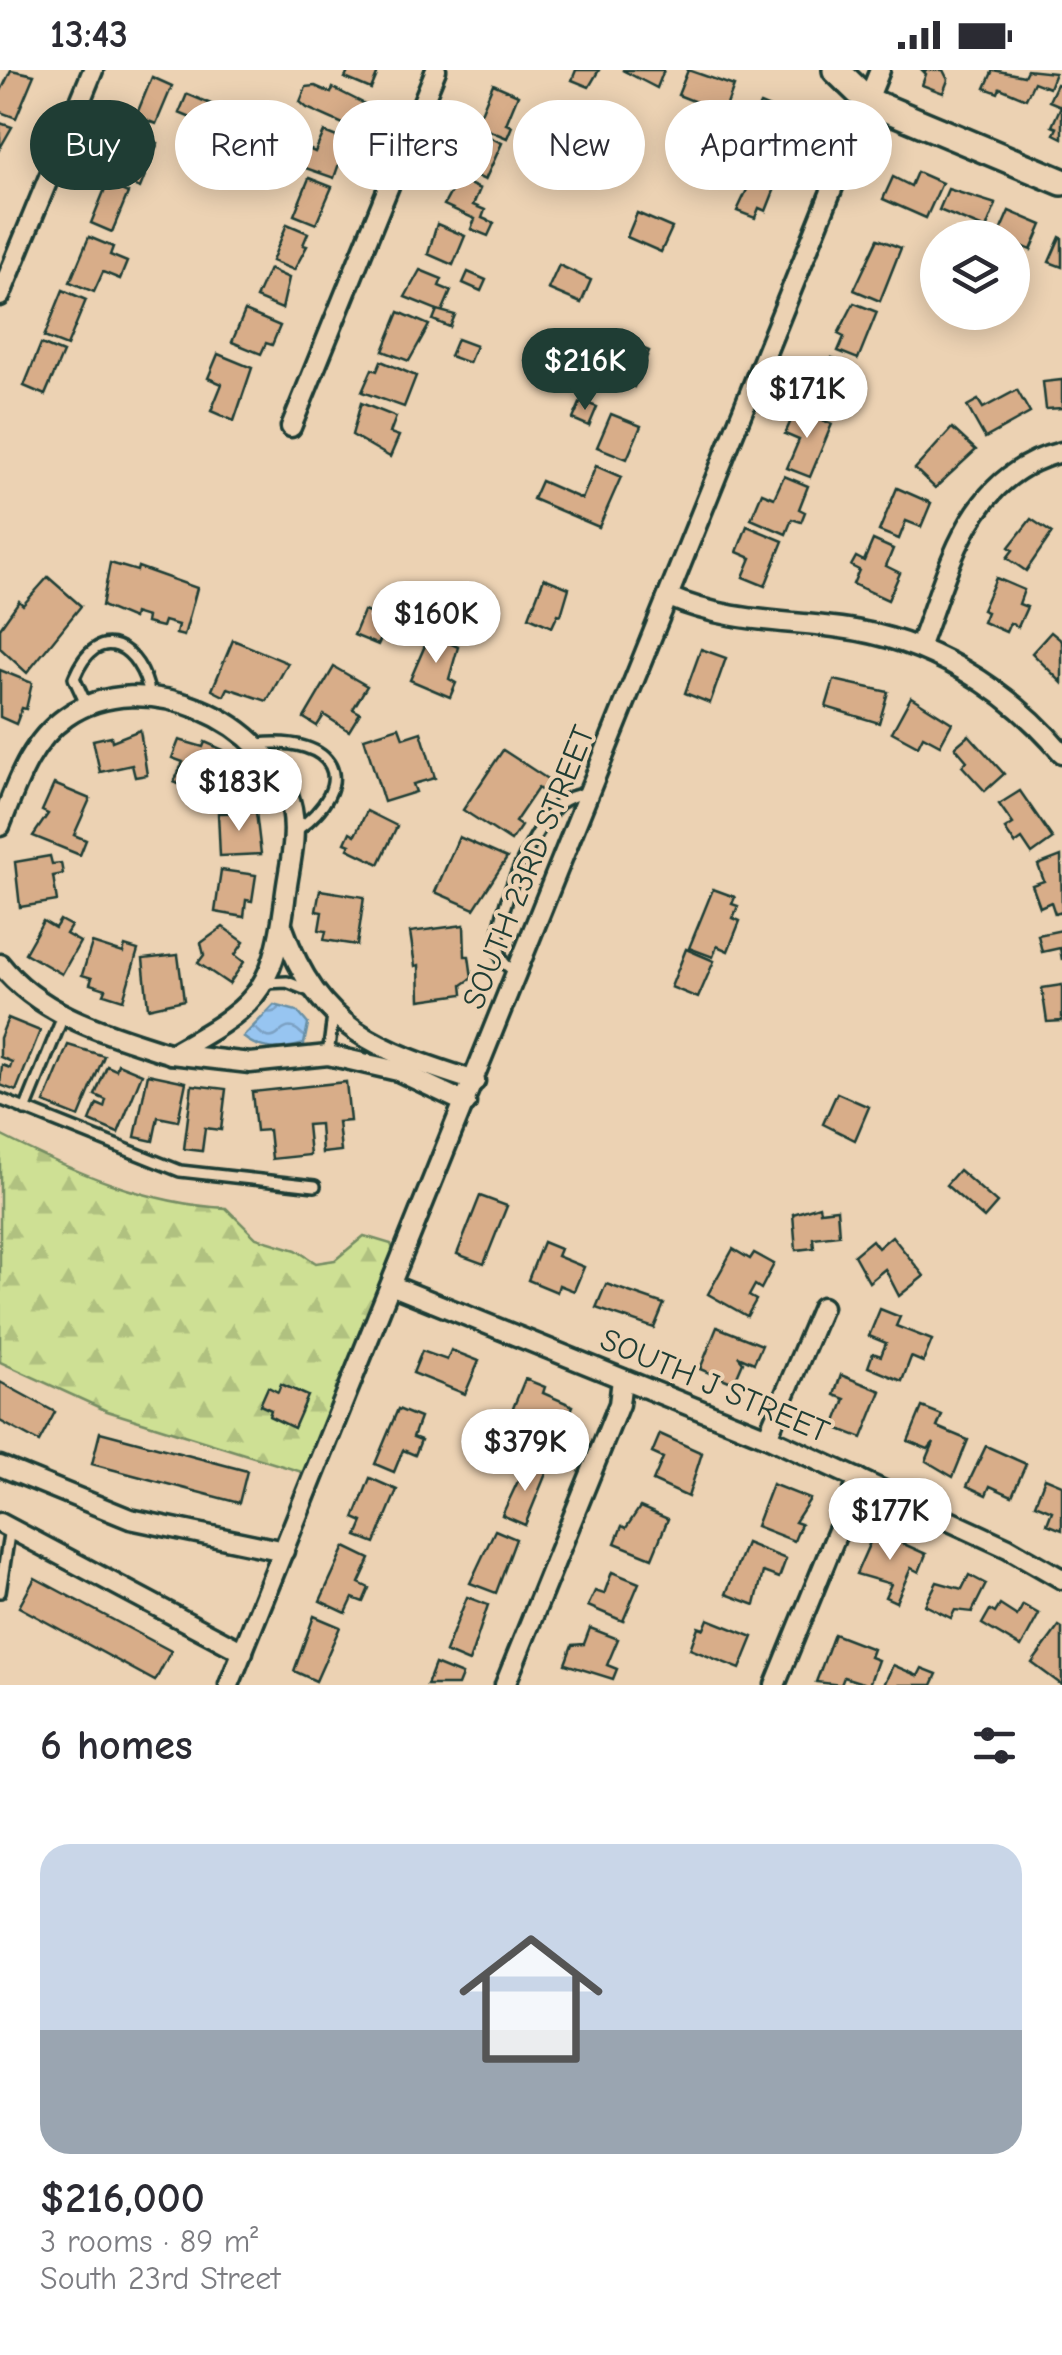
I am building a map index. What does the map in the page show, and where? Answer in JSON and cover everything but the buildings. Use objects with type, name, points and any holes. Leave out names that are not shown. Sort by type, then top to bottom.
[{"type":"street","points":[[0,296],[93,70]]},
{"type":"street","points":[[291,428],[436,70]]},
{"type":"street","points":[[836,70],[867,100]]},
{"type":"street","name":"SOUTH 23RD STREET","points":[[868,100],[880,70]]},
{"type":"street","points":[[892,111],[1062,182]]},
{"type":"street","name":"SOUTH 23RD STREET","points":[[229,1685],[832,190]]},
{"type":"street","points":[[920,646],[965,527],[977,506],[998,483],[1024,466],[1062,452]]},
{"type":"street","points":[[670,597],[719,616],[845,628],[920,646],[1022,711],[1062,754]]},
{"type":"street","points":[[0,826],[34,748],[52,728],[87,706],[109,698],[150,696],[218,720],[256,744],[284,786],[294,833],[278,956],[265,983],[220,1024],[171,1054]]},
{"type":"street","points":[[283,928],[312,992],[333,1016],[357,1034],[475,1081]]},
{"type":"street","points":[[0,964],[8,986],[64,1014],[171,1054],[250,1063],[328,1055],[398,1071],[466,1103]]},
{"type":"street","name":"SOUTH J STREET","points":[[393,1286],[768,1437],[1008,1548],[1062,1579]]},
{"type":"street","points":[[768,1437],[822,1308]]},
{"type":"street","points":[[505,1685],[619,1404],[622,1379]]},
{"type":"street","points":[[0,1466],[130,1519],[284,1551]]},
{"type":"street","points":[[775,1685],[858,1479]]},
{"type":"street","points":[[5,1524],[243,1652]]},
{"type":"lane","points":[[87,706],[74,678],[81,662],[96,647],[112,643],[132,653],[145,669],[150,696]]},
{"type":"lane","points":[[256,744],[305,744],[323,753],[335,772],[334,791],[322,812],[294,833]]},
{"type":"lane","points":[[518,973],[500,957],[502,913],[522,866],[556,806],[591,791]]},
{"type":"lane","points":[[265,983],[287,982],[312,992]]},
{"type":"lane","points":[[25,1110],[64,1014]]},
{"type":"lane","points":[[328,1055],[333,1016]]},
{"type":"lane","points":[[0,1099],[180,1171],[314,1186]]},
{"type":"lane","points":[[0,1592],[5,1524]]},
{"type":"green space","points":[[0,1135],[110,1184],[167,1200],[226,1208],[256,1238],[296,1250],[316,1263],[335,1260],[364,1236],[391,1244],[395,1254],[305,1473],[107,1411],[0,1362]]},
{"type":"water","points":[[274,1005],[297,1011],[308,1024],[304,1044],[272,1048],[243,1037]]}]
